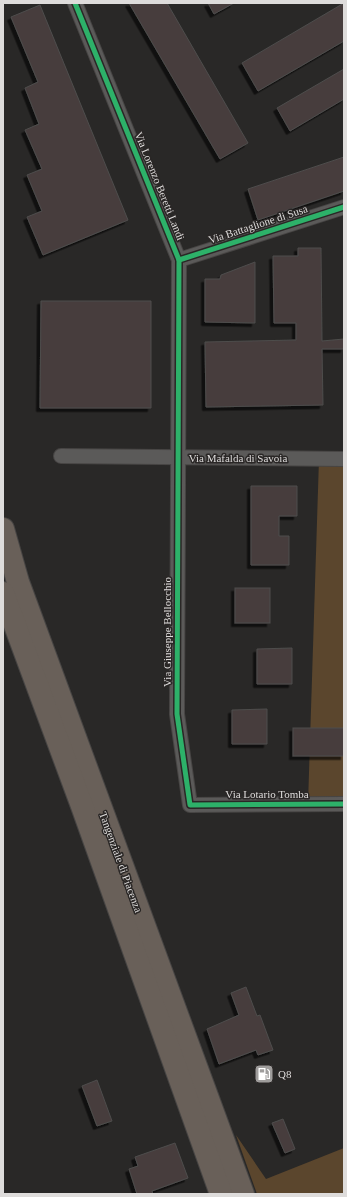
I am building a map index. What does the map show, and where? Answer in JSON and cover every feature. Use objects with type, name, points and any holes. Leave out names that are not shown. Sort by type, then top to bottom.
[{"type":"highway","name":"Tangenziale di Piacenza","points":[[3,529],[20,589],[243,1194]]},
{"type":"highway","name":"Tangenziale di Piacenza","points":[[3,594],[82,806],[221,1194]]},
{"type":"street","name":"Via Lorenzo Beretti Landi","points":[[75,3],[179,260],[177,458]]},
{"type":"street","name":"Via Battaglione di Susa","points":[[179,260],[344,207]]},
{"type":"street","name":"Via Mafalda di Savoia","points":[[61,456],[344,459]]},
{"type":"street","name":"Via Giuseppe Bellocchio","points":[[177,458],[176,714],[190,805]]},
{"type":"street","name":"Via Lotario Tomba","points":[[190,805],[344,804]]},
{"type":"shaded area","points":[[319,459],[344,459],[344,804],[308,804]]},
{"type":"shaded area","points":[[236,1135],[266,1179],[344,1148],[344,1194],[257,1194]]},
{"type":"building","points":[[129,3],[167,3],[248,143],[220,159]]},
{"type":"building","points":[[208,3],[234,3],[214,14]]},
{"type":"building","points":[[344,3],[344,41],[258,91],[242,63]]},
{"type":"building","points":[[40,5],[128,220],[43,255],[27,217],[42,211],[27,175],[42,169],[25,130],[39,124],[25,88],[38,82],[11,17]]},
{"type":"building","points":[[344,69],[344,99],[290,131],[277,108]]},
{"type":"building","points":[[344,157],[344,191],[258,220],[248,189]]},
{"type":"building","points":[[298,248],[321,248],[322,341],[344,339],[344,349],[322,349],[323,405],[206,407],[205,342],[296,340],[296,323],[274,323],[273,256],[298,256]]},
{"type":"building","points":[[255,262],[255,323],[205,322],[205,279],[220,279],[221,275]]},
{"type":"building","points":[[41,301],[151,301],[151,408],[40,408]]},
{"type":"building","points":[[251,486],[297,486],[297,516],[279,516],[279,536],[289,536],[289,565],[251,565]]},
{"type":"building","points":[[235,588],[270,588],[270,623],[235,623]]},
{"type":"building","points":[[292,648],[292,684],[257,684],[257,649]]},
{"type":"building","points":[[267,709],[267,744],[232,744],[232,710]]},
{"type":"building","points":[[293,728],[344,728],[344,756],[293,756]]},
{"type":"building","points":[[246,987],[257,1016],[260,1015],[273,1050],[258,1055],[256,1050],[219,1064],[207,1029],[239,1015],[231,993]]},
{"type":"building","points":[[97,1080],[112,1121],[97,1126],[82,1086]]},
{"type":"building","points":[[283,1119],[295,1149],[285,1153],[272,1123]]},
{"type":"building","points":[[175,1143],[188,1178],[152,1191],[153,1194],[137,1194],[129,1169],[138,1166],[135,1157]]},
{"type":"cycle path","points":[[75,3],[179,260],[177,714],[190,805],[344,804]]},
{"type":"cycle path","points":[[179,260],[344,207]]},
{"type":"place","name":"Q8","points":[[264,1074]]}]
